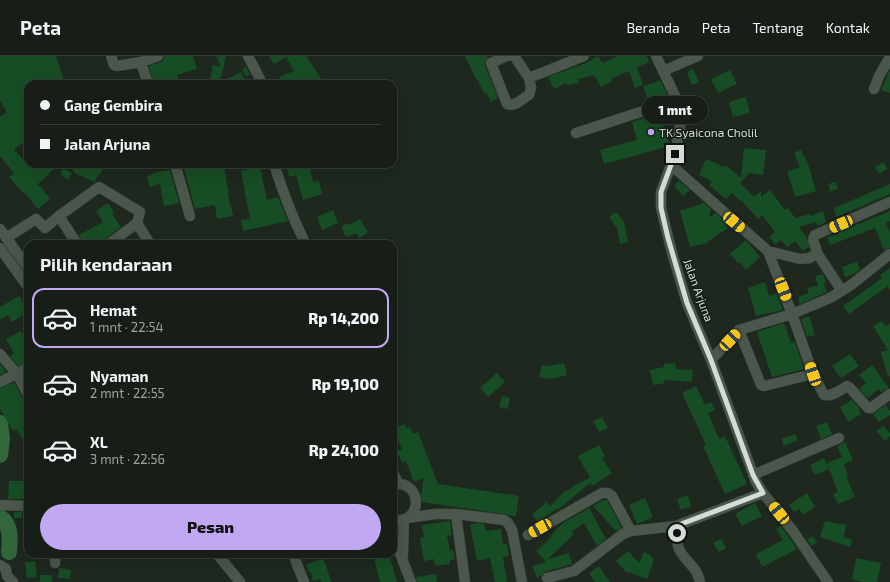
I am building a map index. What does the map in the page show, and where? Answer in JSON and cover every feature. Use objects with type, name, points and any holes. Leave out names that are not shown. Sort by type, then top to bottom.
[{"type":"street","points":[[111,56],[114,65],[117,66],[141,62],[158,56]]},
{"type":"street","points":[[248,56],[260,80]]},
{"type":"street","points":[[507,56],[491,63],[507,104],[510,105],[514,105],[529,95],[531,88],[529,78],[514,56]]},
{"type":"street","points":[[529,78],[584,56]]},
{"type":"street","name":"Jalan Arjuna","points":[[656,56],[677,100],[680,126],[678,140],[671,166],[664,180],[661,192],[661,208],[672,253],[687,303],[711,360],[753,475],[763,493],[793,531],[828,582]]},
{"type":"street","points":[[663,71],[698,56]]},
{"type":"street","points":[[874,89],[879,76],[890,57]]},
{"type":"street","points":[[141,62],[147,80]]},
{"type":"street","points":[[576,133],[677,100]]},
{"type":"street","points":[[671,166],[768,251],[800,259],[810,258],[817,252]]},
{"type":"street","points":[[176,168],[190,216]]},
{"type":"street","points":[[275,168],[283,193],[304,240]]},
{"type":"street","points":[[6,238],[36,219],[45,228],[99,187],[140,212],[137,222],[114,240]]},
{"type":"street","points":[[842,291],[817,252],[813,240],[815,235],[890,202]]},
{"type":"street","points":[[59,216],[74,240]]},
{"type":"street","points":[[137,222],[148,240]]},
{"type":"street","points":[[0,229],[24,263]]},
{"type":"street","points":[[0,248],[24,281]]},
{"type":"street","points":[[768,251],[813,374],[824,395],[832,395],[846,386],[850,388],[868,408],[871,408],[890,394]]},
{"type":"street","points":[[711,360],[739,330],[792,314],[830,298],[851,285],[890,254]]},
{"type":"street","points":[[739,330],[761,385],[764,386],[813,374]]},
{"type":"street","points":[[0,354],[17,374],[24,387]]},
{"type":"street","points":[[0,382],[24,370]]},
{"type":"street","points":[[753,475],[840,438]]},
{"type":"street","points":[[397,484],[409,487],[415,496],[416,502],[412,514],[406,519],[403,559]]},
{"type":"street","points":[[528,534],[602,493],[608,493],[612,496],[631,530]]},
{"type":"street","points":[[546,578],[574,571],[623,534],[631,530],[676,526],[763,493]]},
{"type":"street","points":[[416,502],[435,514]]},
{"type":"street","points":[[0,505],[24,506]]},
{"type":"street","points":[[397,520],[435,514],[456,514],[504,520],[508,523],[512,530],[522,582]]},
{"type":"street","points":[[456,514],[465,582]]},
{"type":"street","points":[[676,526],[680,551],[697,571],[700,582]]},
{"type":"street","points":[[397,545],[411,582]]},
{"type":"street","points":[[220,558],[240,582]]},
{"type":"street","points":[[295,558],[304,582]]},
{"type":"street","points":[[0,565],[6,569],[7,576],[13,582]]},
{"type":"building","points":[[0,56],[56,56],[64,80],[24,80],[24,141],[14,150],[24,160],[24,168],[54,169],[38,184],[50,199],[38,209],[9,177],[14,173],[0,156],[0,116],[7,113],[0,100]]},
{"type":"building","points":[[164,56],[193,56],[197,69],[177,75],[179,80],[153,80],[149,66],[163,60]]},
{"type":"building","points":[[216,56],[226,56],[220,80],[210,80],[213,65],[221,67]]},
{"type":"building","points":[[269,56],[306,56],[322,80],[280,80],[279,77],[294,71],[286,57],[274,64]]},
{"type":"building","points":[[465,56],[488,57],[485,65],[498,98],[491,102],[486,92],[484,93],[476,79]]},
{"type":"building","points":[[598,56],[602,63],[618,56],[647,56],[649,62],[637,67],[643,85],[635,88],[629,71],[611,79],[612,81],[601,87],[594,75],[578,79],[579,83],[567,85],[566,83],[554,89],[548,77],[586,63]]},
{"type":"building","points":[[246,67],[250,74],[246,77],[242,69]]},
{"type":"building","points":[[693,69],[699,82],[692,85],[687,72]]},
{"type":"building","points":[[730,70],[737,84],[718,93],[711,79]]},
{"type":"building","points":[[890,70],[890,93],[881,90]]},
{"type":"building","points":[[241,72],[245,80],[224,80]]},
{"type":"building","points":[[660,80],[668,96],[649,102],[643,87]]},
{"type":"building","points":[[746,97],[750,113],[733,117],[729,102]]},
{"type":"building","name":"TK Syaicona Cholil","points":[[660,112],[670,146],[604,164],[600,150],[637,140],[632,122]]},
{"type":"building","points":[[744,148],[766,150],[763,175],[749,173],[740,183],[754,197],[761,191],[761,197],[770,190],[785,210],[788,208],[795,218],[811,214],[811,216],[823,211],[826,222],[817,226],[816,222],[799,227],[807,238],[809,247],[803,251],[795,241],[787,247],[781,240],[775,244],[769,237],[775,232],[762,215],[758,219],[741,200],[740,201],[732,193],[726,199],[709,185],[712,181],[699,175],[706,159],[724,167],[726,165],[741,178]]},
{"type":"building","points":[[801,150],[808,164],[816,191],[795,197],[787,171],[800,167],[794,153]]},
{"type":"building","points":[[884,162],[887,169],[879,174],[875,167]]},
{"type":"building","points":[[63,168],[72,173],[68,180],[60,174]]},
{"type":"building","points":[[104,168],[94,182],[75,173],[72,169]]},
{"type":"building","points":[[184,168],[225,168],[230,206],[233,216],[217,219],[215,205],[195,209]]},
{"type":"building","points":[[260,168],[267,200],[278,197],[288,221],[243,231],[241,220],[250,219],[241,171]]},
{"type":"building","points":[[287,168],[310,168],[313,182],[319,181],[322,194],[303,200],[296,175],[289,177]]},
{"type":"building","points":[[170,170],[179,203],[164,206],[160,184],[150,187],[147,176],[157,172]]},
{"type":"building","points":[[679,181],[690,190],[683,196],[674,186]]},
{"type":"building","points":[[836,182],[838,189],[830,191],[828,184]]},
{"type":"building","points":[[890,184],[890,194],[836,217],[834,208]]},
{"type":"building","points":[[108,203],[114,213],[112,214],[121,227],[104,240],[81,240],[79,235],[103,222],[96,211]]},
{"type":"building","points":[[702,203],[711,209],[709,217],[716,213],[728,228],[707,242],[708,243],[690,247],[680,211]]},
{"type":"building","points":[[333,210],[338,223],[322,230],[317,217]]},
{"type":"building","points":[[890,211],[890,221],[886,223],[890,233],[890,248],[884,250],[875,228],[830,245],[827,237],[839,234],[839,232]]},
{"type":"building","points":[[616,212],[624,222],[628,242],[620,244],[617,228],[609,217]]},
{"type":"building","points":[[360,219],[368,232],[359,238],[356,233],[346,237],[341,226],[349,223],[349,225]]},
{"type":"building","points":[[746,240],[760,257],[746,270],[740,262],[738,263],[730,254]]},
{"type":"building","points":[[857,262],[860,269],[856,273],[845,277],[842,267]]},
{"type":"building","points":[[890,268],[890,290],[888,286],[849,314],[843,306],[882,278],[880,275]]},
{"type":"building","points":[[823,274],[826,282],[823,283],[827,292],[800,304],[798,297],[809,293],[807,288],[818,285],[815,276]]},
{"type":"building","points":[[765,282],[769,296],[777,293],[783,310],[756,316],[748,288]]},
{"type":"building","points":[[19,296],[24,305],[24,314],[12,322],[8,315],[0,320],[0,307]]},
{"type":"building","points":[[809,316],[815,335],[807,337],[801,319]]},
{"type":"building","points":[[881,321],[885,326],[890,324],[890,376],[888,377],[881,352],[888,350],[873,326]]},
{"type":"building","points":[[784,323],[791,343],[795,342],[804,369],[772,377],[757,332]]},
{"type":"building","points":[[21,331],[24,336],[24,364],[18,366],[10,356],[14,354],[6,339]]},
{"type":"building","points":[[850,354],[859,366],[841,378],[832,366]]},
{"type":"building","points":[[564,363],[567,375],[550,379],[539,377],[542,365],[548,366]]},
{"type":"building","points":[[675,363],[676,369],[693,370],[692,382],[664,380],[665,383],[653,385],[650,370],[664,367],[664,364]]},
{"type":"building","points":[[0,364],[6,372],[0,375]]},
{"type":"building","points":[[872,365],[889,388],[881,392],[878,389],[868,398],[859,389],[866,383],[859,375]]},
{"type":"building","points":[[497,373],[505,382],[488,397],[480,388]]},
{"type":"building","points":[[14,382],[24,399],[24,441],[16,429],[13,431],[0,409],[0,388]]},
{"type":"building","points":[[696,386],[705,405],[711,402],[715,410],[708,413],[719,439],[725,436],[747,484],[725,494],[703,446],[706,445],[682,393]]},
{"type":"building","points":[[502,396],[510,398],[508,409],[499,407]]},
{"type":"building","points":[[852,400],[858,406],[861,414],[848,422],[840,407]]},
{"type":"building","points":[[886,405],[890,411],[890,415],[879,422],[873,414]]},
{"type":"building","points":[[602,417],[608,428],[599,432],[593,421]]},
{"type":"building","points":[[827,422],[832,434],[821,439],[816,426]]},
{"type":"building","points":[[405,424],[407,429],[410,427],[413,434],[418,432],[438,484],[519,496],[516,516],[422,502],[421,495],[424,478],[414,482],[406,461],[402,463],[397,451],[402,449],[397,438],[397,427]]},
{"type":"building","points":[[883,426],[890,433],[890,436],[885,441],[876,431]]},
{"type":"building","points":[[795,434],[798,440],[784,446],[781,439]]},
{"type":"building","points":[[845,442],[853,460],[844,464],[847,478],[855,497],[838,504],[833,494],[838,492],[827,463],[842,457],[837,446]]},
{"type":"building","points":[[599,445],[605,456],[602,458],[612,473],[592,486],[590,483],[559,509],[558,508],[538,522],[532,514],[547,502],[550,506],[566,490],[567,491],[575,485],[590,478],[578,456]]},
{"type":"building","points":[[824,458],[829,469],[815,475],[810,465]]},
{"type":"building","points":[[9,481],[24,481],[24,499],[8,499]]},
{"type":"building","points":[[807,493],[815,507],[803,515],[799,509],[794,512],[789,505]]},
{"type":"building","points":[[688,495],[691,507],[681,510],[677,499]]},
{"type":"building","points":[[645,498],[653,517],[637,524],[629,505]]},
{"type":"building","points":[[607,500],[622,528],[616,531],[593,506]]},
{"type":"building","points":[[755,503],[762,516],[742,526],[735,514]]},
{"type":"building","points":[[589,508],[606,539],[597,546],[584,523],[571,532],[574,534],[548,559],[569,553],[572,564],[545,572],[537,578],[532,566],[546,562],[536,551],[552,537],[550,536],[563,523]]},
{"type":"building","points":[[14,512],[22,512],[22,518],[14,518]]},
{"type":"building","points":[[450,521],[452,535],[447,536],[450,551],[453,550],[455,559],[450,560],[450,564],[435,566],[434,559],[424,561],[420,538],[424,537],[422,525]]},
{"type":"building","points":[[825,521],[846,525],[844,537],[852,540],[850,547],[820,537]]},
{"type":"building","points":[[477,523],[484,524],[486,531],[501,529],[503,544],[507,544],[509,556],[503,557],[507,582],[495,582],[490,558],[477,561],[470,525]]},
{"type":"building","points":[[781,526],[797,549],[762,567],[756,554],[783,540],[776,529]]},
{"type":"building","points":[[813,536],[817,543],[811,546],[807,539]]},
{"type":"building","points":[[721,539],[726,548],[719,552],[713,543]]},
{"type":"building","points":[[628,551],[639,563],[644,552],[649,554],[654,560],[647,579],[629,572],[627,573],[616,561]]},
{"type":"building","points":[[374,558],[390,558],[397,582],[380,582]]},
{"type":"building","points":[[856,558],[881,563],[877,582],[852,580]]},
{"type":"building","points":[[323,559],[331,582],[321,582],[320,579],[313,581],[311,572],[309,572],[306,564]]},
{"type":"building","points":[[35,561],[37,577],[27,578],[25,562]]},
{"type":"building","points":[[599,566],[610,582],[595,582],[589,573]]},
{"type":"building","points":[[59,568],[71,570],[70,579],[58,578]]},
{"type":"building","points":[[436,574],[437,582],[417,582],[416,577]]},
{"type":"building","points":[[40,575],[52,575],[52,582],[40,582]]},
{"type":"waterway","points":[[0,423],[2,439],[0,455]]},
{"type":"waterway","points":[[0,517],[7,524],[10,538],[9,552]]},
{"type":"place","name":"TK Syaicona Cholil","points":[[651,132]]},
{"type":"route","points":[[675,154],[664,180],[661,192],[661,208],[672,253],[687,303],[711,360],[753,475],[763,493],[676,526],[677,533]]}]
